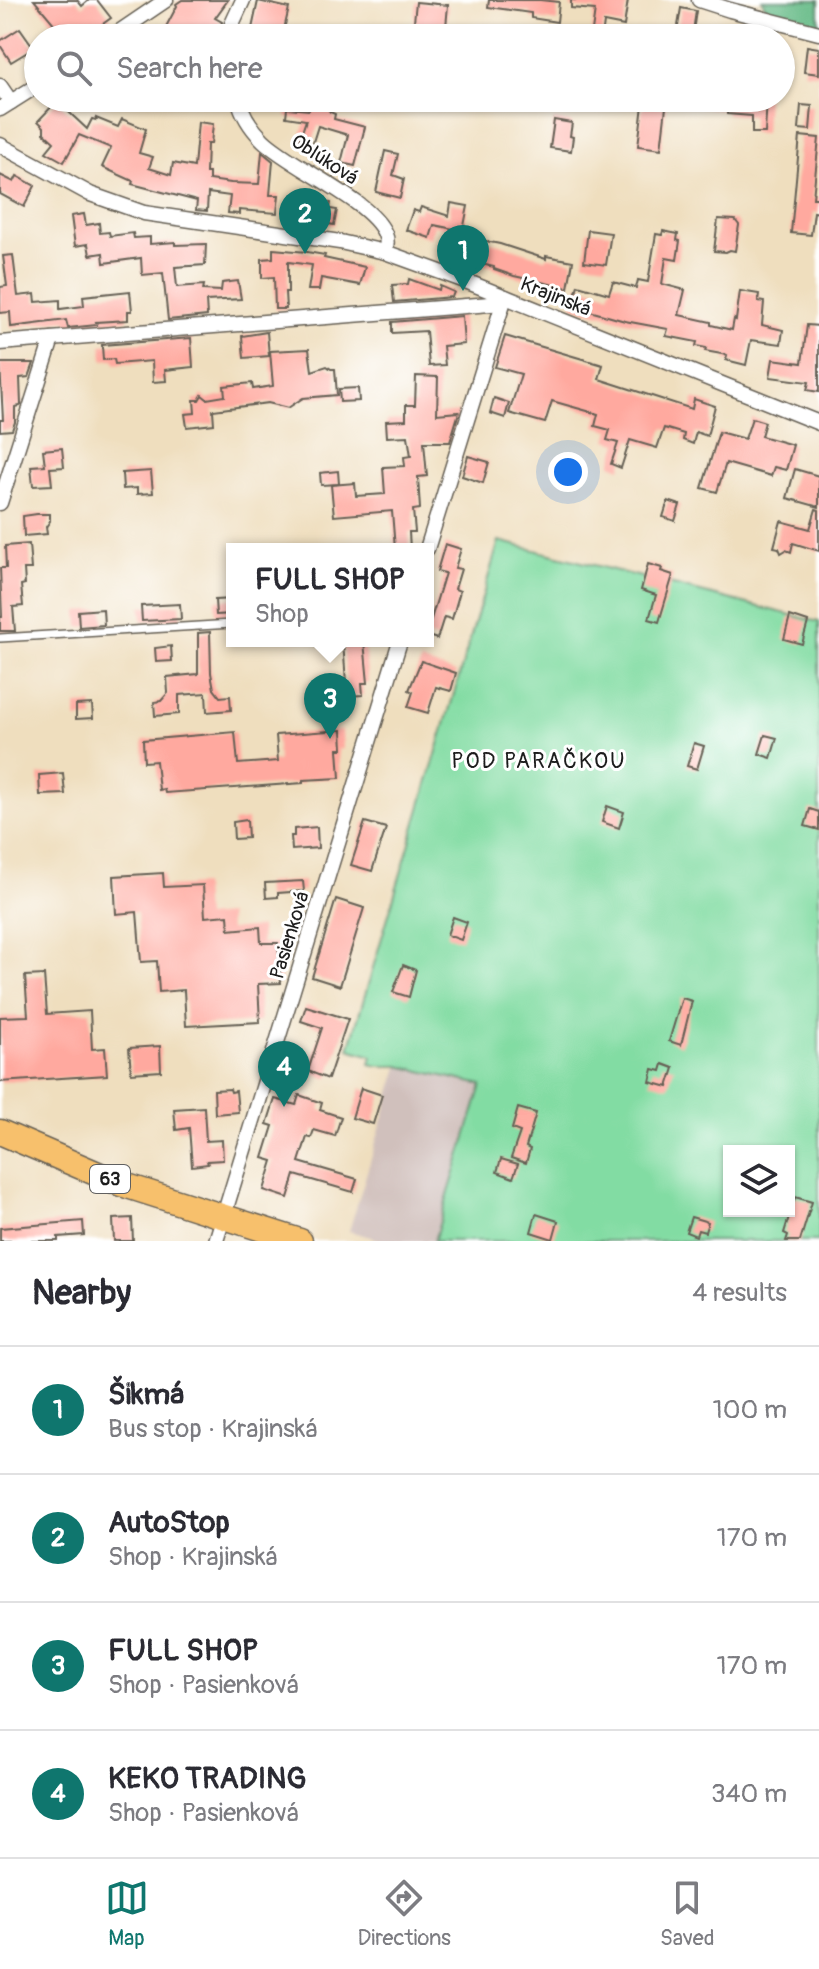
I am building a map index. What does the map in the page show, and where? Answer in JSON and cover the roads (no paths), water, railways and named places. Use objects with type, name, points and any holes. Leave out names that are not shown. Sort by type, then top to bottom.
[{"type":"main road","name":"63","points":[[0,1132],[121,1184],[300,1241]]},
{"type":"street","points":[[131,24],[166,0]]},
{"type":"street","points":[[232,24],[243,0]]},
{"type":"street","points":[[699,0],[750,7],[819,33]]},
{"type":"street","points":[[0,86],[6,106],[24,94]]},
{"type":"street","name":"Oblúková","points":[[244,112],[264,142],[355,203],[376,222],[385,235],[388,245],[385,252]]},
{"type":"street","name":"Krajinská","points":[[0,145],[90,194],[144,213],[340,242],[385,252],[819,423]]},
{"type":"street","points":[[0,343],[504,300],[429,543]]},
{"type":"street","points":[[0,503],[52,339]]},
{"type":"street","name":"Pasienková","points":[[216,1241],[398,647]]},
{"type":"lane","points":[[0,638],[226,624]]},
{"type":"place","name":"AutoStop","points":[[305,254]]},
{"type":"place","name":"Šikmá","points":[[463,291]]},
{"type":"place","name":"FULL SHOP","points":[[330,739]]},
{"type":"place","name":"KEKO TRADING","points":[[284,1107]]},
{"type":"district","name":"POD PARAČKOU","points":[[539,760]]}]
